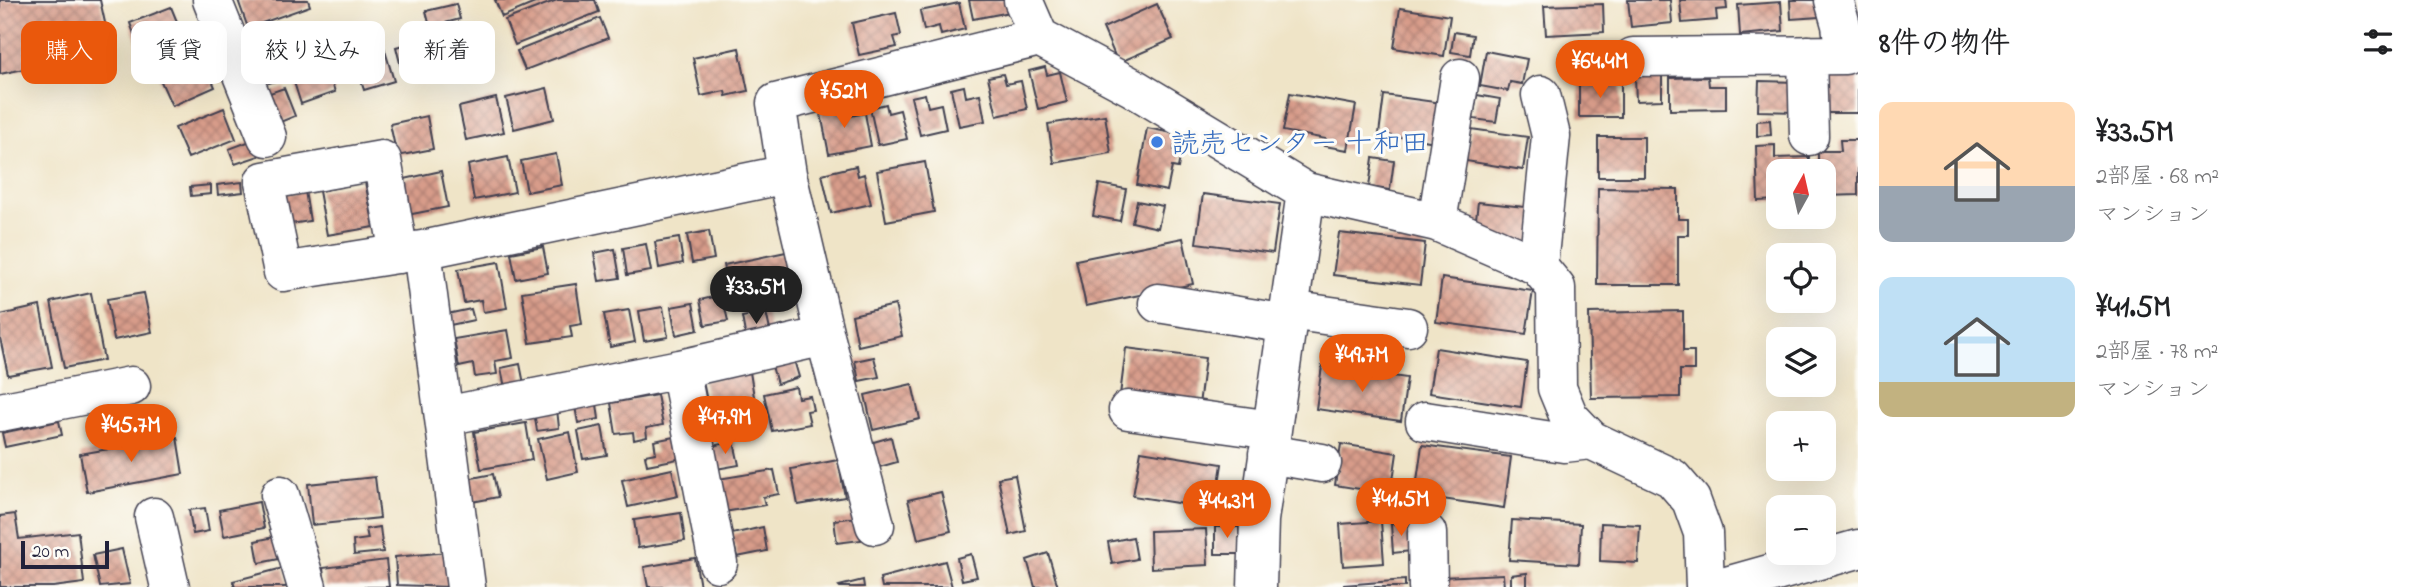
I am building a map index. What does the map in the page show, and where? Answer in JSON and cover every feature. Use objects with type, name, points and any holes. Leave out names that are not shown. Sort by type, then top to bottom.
[{"type":"street","points":[[212,0],[267,137]]},
{"type":"street","points":[[1023,0],[1039,37],[1132,87],[1306,192],[1437,222],[1538,266],[1556,288],[1557,388],[1569,417],[1591,440],[1672,478],[1691,500],[1703,533],[1705,587]]},
{"type":"street","points":[[1633,57],[1845,55],[1834,0]]},
{"type":"street","points":[[875,526],[825,336],[787,174],[776,103],[1039,37]]},
{"type":"street","points":[[1807,55],[1809,136]]},
{"type":"street","points":[[1437,222],[1460,79]]},
{"type":"street","points":[[1538,266],[1551,136],[1541,95]]},
{"type":"street","points":[[466,587],[445,416],[410,252],[787,174]]},
{"type":"street","points":[[1257,587],[1259,520],[1306,192]]},
{"type":"street","points":[[1158,303],[1408,327]]},
{"type":"street","points":[[445,416],[680,369],[825,336]]},
{"type":"street","points":[[680,369],[718,563]]},
{"type":"street","points":[[0,412],[131,386]]},
{"type":"street","points":[[1128,410],[1270,442],[1322,463]]},
{"type":"street","points":[[1425,421],[1564,443],[1591,440]]},
{"type":"street","points":[[280,495],[307,587]]},
{"type":"street","points":[[155,517],[170,587]]},
{"type":"street","points":[[1427,533],[1428,587]]},
{"type":"street","points":[[1723,587],[1858,549]]},
{"type":"building","points":[[0,0],[100,0],[105,21],[21,21],[21,70],[0,74]]},
{"type":"building","points":[[238,0],[308,0],[310,6],[268,21],[246,21]]},
{"type":"building","points":[[495,0],[542,0],[502,17]]},
{"type":"building","points":[[557,0],[595,0],[599,12],[515,45],[505,20]]},
{"type":"building","points":[[969,0],[1007,0],[1010,12],[973,19]]},
{"type":"building","points":[[1628,0],[1670,0],[1672,23],[1631,27]]},
{"type":"building","points":[[1680,0],[1726,0],[1727,9],[1716,10],[1717,20],[1682,23]]},
{"type":"building","points":[[1790,0],[1817,0],[1819,17],[1791,19]]},
{"type":"building","points":[[1781,2],[1783,31],[1740,35],[1738,5]]},
{"type":"building","points":[[959,3],[965,29],[941,35],[939,26],[924,30],[920,11]]},
{"type":"building","points":[[456,4],[460,19],[428,21],[426,11]]},
{"type":"building","points":[[1157,4],[1173,39],[1118,63],[1103,28]]},
{"type":"building","points":[[1603,4],[1604,32],[1546,35],[1544,6]]},
{"type":"building","points":[[171,7],[177,21],[135,21]]},
{"type":"building","points":[[1400,8],[1450,16],[1444,56],[1394,48]]},
{"type":"building","points":[[896,13],[901,35],[894,37],[897,47],[859,55],[852,23]]},
{"type":"building","points":[[600,18],[608,38],[525,70],[517,51]]},
{"type":"building","points":[[1454,32],[1473,35],[1470,55],[1451,52]]},
{"type":"building","points":[[739,48],[748,91],[726,96],[725,91],[701,96],[693,58]]},
{"type":"building","points":[[385,51],[394,81],[385,84]]},
{"type":"building","points":[[1486,51],[1527,59],[1522,84],[1510,82],[1508,91],[1480,86]]},
{"type":"building","points":[[1045,67],[1047,75],[1060,72],[1067,102],[1038,109],[1029,71]]},
{"type":"building","points":[[1826,71],[1858,71],[1858,113],[1826,113]]},
{"type":"building","points":[[1003,74],[1006,84],[1021,81],[1027,109],[997,116],[988,77]]},
{"type":"building","points":[[1662,75],[1662,100],[1636,101],[1635,76]]},
{"type":"building","points":[[1708,77],[1709,86],[1726,86],[1726,109],[1670,110],[1670,78]]},
{"type":"building","points":[[1759,81],[1796,82],[1795,112],[1758,111]]},
{"type":"building","points":[[1579,82],[1621,82],[1621,117],[1579,117]]},
{"type":"building","points":[[162,84],[214,84],[215,87],[172,106]]},
{"type":"building","points":[[295,84],[332,84],[335,92],[301,104]]},
{"type":"building","points":[[362,84],[384,84],[364,90]]},
{"type":"building","points":[[964,86],[966,97],[980,94],[985,121],[959,126],[951,89]]},
{"type":"building","points":[[284,88],[295,116],[278,123],[267,94]]},
{"type":"building","points":[[547,88],[554,119],[514,129],[506,98]]},
{"type":"building","points":[[1290,93],[1356,105],[1348,150],[1324,146],[1326,139],[1283,131]]},
{"type":"building","points":[[925,94],[928,107],[941,104],[946,129],[920,135],[911,97]]},
{"type":"building","points":[[1384,95],[1442,103],[1437,142],[1379,134]]},
{"type":"building","points":[[1477,95],[1500,99],[1496,122],[1473,119]]},
{"type":"building","points":[[496,98],[504,132],[466,140],[459,107]]},
{"type":"building","points":[[844,104],[846,117],[865,113],[871,146],[829,154],[820,109]]},
{"type":"building","points":[[886,104],[888,113],[900,110],[907,139],[878,145],[870,108]]},
{"type":"building","points":[[224,108],[236,139],[188,158],[175,128]]},
{"type":"building","points":[[1105,115],[1111,153],[1054,163],[1048,124]]},
{"type":"building","points":[[427,116],[433,149],[397,156],[390,124]]},
{"type":"building","points":[[1770,120],[1771,135],[1757,136],[1757,121]]},
{"type":"building","points":[[1147,128],[1177,134],[1174,151],[1181,152],[1178,168],[1172,167],[1167,191],[1137,185]]},
{"type":"building","points":[[1471,129],[1528,137],[1523,170],[1466,161]]},
{"type":"building","points":[[1598,137],[1644,137],[1644,177],[1598,177]]},
{"type":"building","points":[[253,140],[259,156],[235,164],[229,149]]},
{"type":"building","points":[[1840,140],[1858,140],[1858,195],[1836,196],[1836,159],[1818,159],[1818,151],[1841,151]]},
{"type":"building","points":[[1775,145],[1775,158],[1809,157],[1766,159],[1766,201],[1758,201],[1756,146]]},
{"type":"building","points":[[556,154],[562,185],[527,192],[521,161]]},
{"type":"building","points":[[508,157],[515,192],[474,200],[468,165]]},
{"type":"building","points":[[1373,158],[1394,161],[1390,190],[1369,187]]},
{"type":"building","points":[[925,162],[934,212],[886,221],[877,171]]},
{"type":"building","points":[[856,166],[858,176],[864,174],[871,204],[831,213],[822,174]]},
{"type":"building","points":[[441,171],[448,207],[407,215],[400,180]]},
{"type":"building","points":[[242,182],[243,192],[218,195],[217,185]]},
{"type":"building","points":[[365,182],[374,227],[327,235],[319,191]]},
{"type":"building","points":[[1099,184],[1126,189],[1120,221],[1093,216]]},
{"type":"building","points":[[211,185],[211,194],[191,196],[190,187]]},
{"type":"building","points":[[1598,188],[1678,189],[1678,219],[1688,219],[1688,235],[1678,235],[1678,285],[1597,285]]},
{"type":"building","points":[[305,191],[310,221],[284,225],[279,195]]},
{"type":"building","points":[[1203,194],[1280,204],[1273,253],[1196,243]]},
{"type":"building","points":[[1137,201],[1163,206],[1158,228],[1132,222]]},
{"type":"building","points":[[1478,202],[1535,208],[1530,252],[1475,227]]},
{"type":"building","points":[[709,231],[714,259],[692,263],[687,235]]},
{"type":"building","points":[[1339,233],[1425,243],[1420,285],[1333,275]]},
{"type":"building","points":[[679,238],[683,263],[659,268],[655,242]]},
{"type":"building","points":[[1183,238],[1193,284],[1086,306],[1076,260]]},
{"type":"building","points":[[646,244],[651,271],[627,275],[623,248]]},
{"type":"building","points":[[543,247],[548,273],[516,279],[511,253]]},
{"type":"building","points":[[615,249],[620,278],[599,281],[594,253]]},
{"type":"building","points":[[786,252],[793,284],[764,291],[766,298],[733,305],[724,265]]},
{"type":"building","points":[[499,262],[507,308],[483,312],[481,300],[464,303],[458,269]]},
{"type":"building","points":[[1442,278],[1533,291],[1526,334],[1436,322]]},
{"type":"building","points":[[576,284],[582,324],[570,326],[572,337],[530,343],[522,292]]},
{"type":"building","points":[[91,293],[104,360],[64,368],[51,302]]},
{"type":"building","points":[[144,293],[152,332],[114,340],[107,299]]},
{"type":"building","points":[[722,295],[728,321],[705,325],[700,300]]},
{"type":"building","points":[[693,303],[698,330],[676,335],[671,307]]},
{"type":"building","points":[[895,305],[902,336],[858,346],[852,315]]},
{"type":"building","points":[[40,306],[52,367],[8,375],[0,338],[0,315]]},
{"type":"building","points":[[663,307],[668,337],[644,341],[639,311]]},
{"type":"building","points":[[471,309],[474,320],[450,325],[447,314]]},
{"type":"building","points":[[629,310],[635,342],[610,347],[604,314]]},
{"type":"building","points":[[1683,311],[1683,351],[1694,351],[1694,370],[1680,370],[1680,397],[1591,398],[1589,313]]},
{"type":"building","points":[[766,312],[771,335],[746,339],[742,317]]},
{"type":"building","points":[[508,330],[513,358],[495,361],[497,374],[475,377],[473,364],[459,367],[454,339]]},
{"type":"building","points":[[1126,348],[1205,358],[1199,405],[1120,395]]},
{"type":"building","points":[[1436,348],[1527,362],[1521,407],[1429,393]]},
{"type":"building","points":[[874,357],[879,377],[859,381],[855,361]]},
{"type":"building","points":[[794,360],[799,377],[777,384],[772,366]]},
{"type":"building","points":[[520,364],[524,384],[505,388],[501,368]]},
{"type":"building","points":[[1322,366],[1407,378],[1401,421],[1316,409]]},
{"type":"building","points":[[750,372],[756,409],[710,417],[703,381]]},
{"type":"building","points":[[912,384],[920,419],[873,430],[865,395]]},
{"type":"building","points":[[796,387],[798,398],[810,396],[813,410],[807,411],[810,424],[772,431],[764,394]]},
{"type":"building","points":[[657,395],[663,425],[646,428],[647,437],[634,440],[633,432],[616,434],[611,403]]},
{"type":"building","points":[[596,397],[599,419],[578,423],[574,401]]},
{"type":"building","points":[[557,409],[559,428],[537,431],[534,412]]},
{"type":"building","points":[[59,421],[62,435],[5,447],[2,433]]},
{"type":"building","points":[[526,423],[532,460],[481,469],[474,432]]},
{"type":"building","points":[[602,426],[607,455],[583,459],[578,431]]},
{"type":"building","points":[[570,432],[578,472],[547,479],[538,439]]},
{"type":"building","points":[[177,437],[183,474],[87,492],[80,454]]},
{"type":"building","points":[[674,437],[678,459],[647,465],[645,455],[656,453],[654,441]]},
{"type":"building","points":[[891,437],[897,462],[876,468],[870,443]]},
{"type":"building","points":[[734,442],[739,465],[716,469],[711,446]]},
{"type":"building","points":[[1341,444],[1397,453],[1391,494],[1335,485]]},
{"type":"building","points":[[1422,445],[1511,457],[1504,508],[1415,495]]},
{"type":"building","points":[[1141,451],[1222,464],[1215,509],[1133,496]]},
{"type":"building","points":[[838,460],[845,497],[798,505],[791,469]]},
{"type":"building","points":[[672,469],[678,496],[628,507],[622,480]]},
{"type":"building","points":[[774,470],[779,494],[763,497],[765,505],[724,512],[718,479]]},
{"type":"building","points":[[493,474],[498,497],[472,502],[467,479]]},
{"type":"building","points":[[1015,475],[1026,531],[1010,535],[998,478]]},
{"type":"building","points":[[375,477],[380,518],[312,525],[308,484]]},
{"type":"building","points":[[941,492],[951,531],[918,539],[908,500]]},
{"type":"building","points":[[259,502],[264,528],[224,536],[219,510]]},
{"type":"building","points":[[205,508],[209,531],[193,534],[189,510]]},
{"type":"building","points":[[681,513],[685,541],[638,548],[634,520]]},
{"type":"building","points":[[15,514],[19,539],[78,532],[84,583],[53,587],[0,587],[0,516]]},
{"type":"building","points":[[857,517],[861,540],[837,543],[834,520]]},
{"type":"building","points":[[1512,520],[1581,524],[1579,564],[1509,560]]},
{"type":"building","points":[[1381,521],[1384,563],[1343,566],[1340,524]]},
{"type":"building","points":[[1409,522],[1411,551],[1393,553],[1391,524]]},
{"type":"building","points":[[1601,523],[1640,525],[1638,563],[1600,561]]},
{"type":"building","points":[[380,527],[383,552],[354,555],[353,541],[368,539],[366,529]]},
{"type":"building","points":[[763,527],[767,551],[737,557],[732,534]]},
{"type":"building","points":[[1215,527],[1239,527],[1239,554],[1215,554]]},
{"type":"building","points":[[1206,529],[1208,565],[1151,568],[1150,531]]},
{"type":"building","points":[[279,536],[284,558],[259,563],[255,541]]},
{"type":"building","points":[[1133,537],[1137,559],[1112,564],[1108,542]]},
{"type":"building","points":[[122,549],[130,584],[100,587],[93,555]]},
{"type":"building","points":[[448,552],[451,587],[397,585],[395,557]]},
{"type":"building","points":[[1048,553],[1058,587],[1035,587],[1027,560]]},
{"type":"building","points":[[971,554],[977,577],[962,580],[957,558]]},
{"type":"building","points":[[695,558],[700,587],[648,587],[644,567]]},
{"type":"building","points":[[386,560],[389,587],[325,587],[323,568]]},
{"type":"building","points":[[945,561],[952,587],[882,587],[880,578]]},
{"type":"building","points":[[283,568],[287,587],[235,587],[233,581]]},
{"type":"building","points":[[1527,573],[1527,587],[1511,587],[1511,575]]},
{"type":"building","points":[[1503,574],[1504,587],[1442,587],[1442,577]]},
{"type":"building","points":[[863,580],[864,587],[839,586]]},
{"type":"building","points":[[1405,580],[1405,587],[1344,587],[1344,585]]},
{"type":"place","name":"読売センター 十和田","points":[[1157,142]]}]
